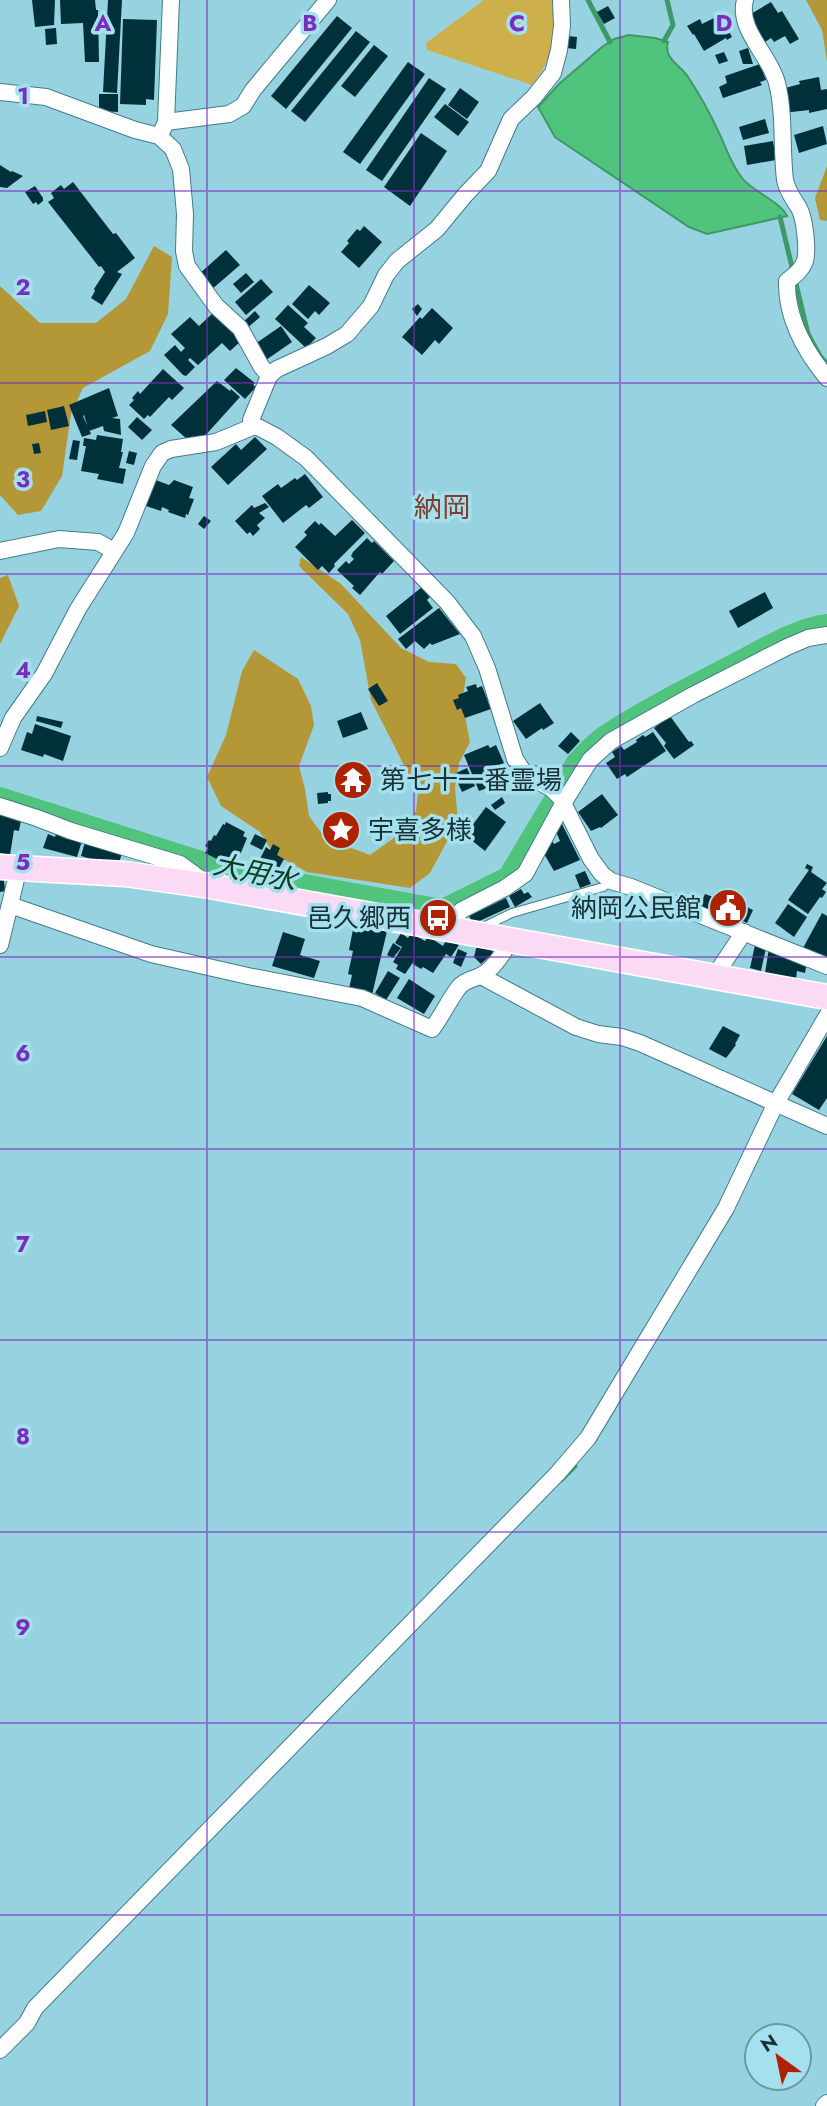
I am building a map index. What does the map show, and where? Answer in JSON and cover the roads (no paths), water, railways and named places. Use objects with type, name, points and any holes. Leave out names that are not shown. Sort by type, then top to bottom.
[{"type":"main road","points":[[9,867],[125,874],[211,886],[827,997]]},
{"type":"street","points":[[171,0],[162,129],[180,169],[187,267],[216,306],[240,328],[261,366],[270,376]]},
{"type":"street","points":[[0,92],[46,97],[135,130],[162,129],[229,114],[243,106],[253,90],[328,0]]},
{"type":"street","points":[[252,427],[251,420],[270,376],[277,369],[347,334],[371,306],[386,275],[397,261],[437,229],[488,171],[511,119],[534,97],[553,73],[562,26],[561,0]]},
{"type":"street","points":[[745,0],[742,13],[777,82],[783,124],[786,184],[803,220],[805,260],[801,270],[787,281],[787,300],[807,352],[827,378]]},
{"type":"street","points":[[0,748],[13,718],[44,674],[78,609],[127,533],[153,466],[162,453],[216,442],[258,427],[306,458],[447,602],[473,636],[487,668],[515,759],[525,774],[559,796],[591,859],[602,874],[611,881],[827,966]]},
{"type":"street","points":[[0,551],[59,539],[98,542],[114,551]]},
{"type":"street","points":[[443,927],[462,910],[505,888],[525,874],[559,796],[590,760],[611,741],[805,632],[827,635]]},
{"type":"street","points":[[0,806],[180,864],[211,886]]},
{"type":"street","points":[[0,945],[10,905],[9,867]]},
{"type":"street","points":[[10,905],[151,954],[362,998],[432,1029],[460,986],[481,976],[504,952],[510,941]]},
{"type":"street","points":[[719,977],[720,968],[744,932]]},
{"type":"street","points":[[481,976],[576,1027],[640,1043],[827,1126]]},
{"type":"street","points":[[0,2050],[27,2023],[35,2008],[556,1474],[588,1438],[726,1208],[775,1105],[827,1016]]},
{"type":"lane","points":[[476,934],[481,928],[512,913],[603,887],[611,881]]},
{"type":"waterway","points":[[588,0],[610,42]]},
{"type":"waterway","points":[[664,41],[673,25],[667,0]]},
{"type":"waterway","points":[[780,217],[808,334],[827,364]]},
{"type":"waterway","name":"大用水","points":[[0,796],[233,870],[442,908],[507,876],[575,762],[602,736],[664,699],[776,640],[827,623]]},
{"type":"waterway","points":[[561,1480],[575,1466]]},
{"type":"place","name":"第七十一番霊場","points":[[353,780]]},
{"type":"place","name":"宇喜多様","points":[[341,830]]},
{"type":"place","name":"納岡公民館","points":[[728,908]]},
{"type":"place","name":"邑久郷西","points":[[438,918]]},
{"type":"district","name":"納岡","points":[[442,507]]}]
